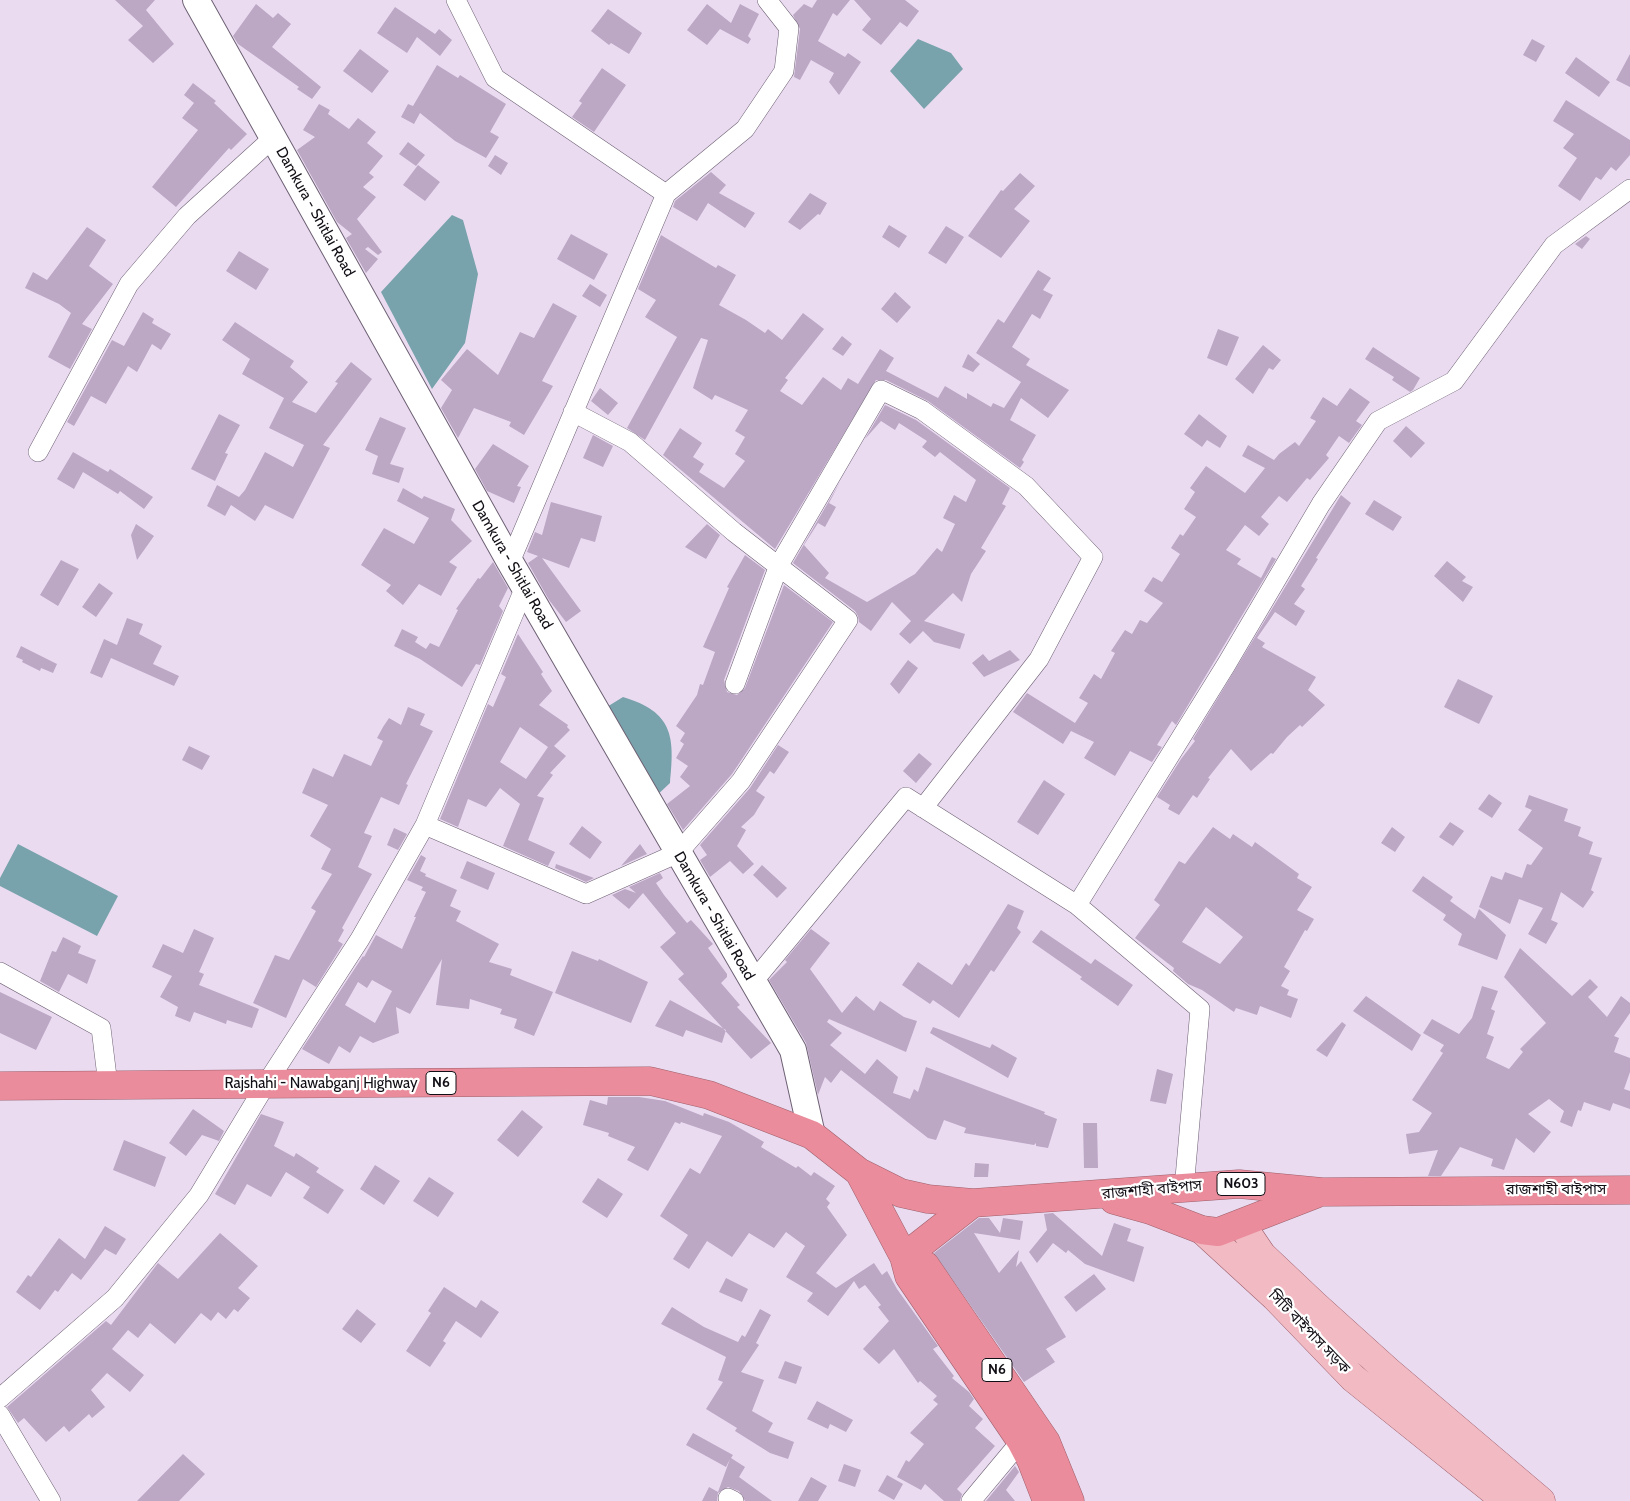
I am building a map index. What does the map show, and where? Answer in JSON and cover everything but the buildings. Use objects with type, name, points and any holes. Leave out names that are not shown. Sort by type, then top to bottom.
[{"type":"highway","name":"Rajshahi - Nawabganj Highway","points":[[0,1086],[650,1081],[709,1095],[812,1135],[859,1172]]},
{"type":"highway","name":"রাজশাহী বাইপাস","points":[[859,1172],[901,1193],[928,1199],[973,1203],[1238,1184],[1322,1192],[1630,1190]]},
{"type":"highway","name":"N6","points":[[859,1172],[904,1257],[909,1276],[1022,1441],[1032,1460],[1047,1501]]},
{"type":"highway","name":"N603","points":[[1238,1184],[1241,1224]]},
{"type":"highway","points":[[1202,1230],[1218,1232],[1322,1192]]},
{"type":"highway","name":"সিটি বাইপাস সড়ক","points":[[1096,1194],[1150,1210],[1202,1230]]},
{"type":"highway","points":[[904,1257],[973,1203]]},
{"type":"highway","name":"N6","points":[[904,1257],[925,1265],[1046,1442],[1070,1501]]},
{"type":"main road","points":[[1241,1224],[1262,1255],[1316,1306],[1388,1371],[1541,1501]]},
{"type":"main road","name":"সিটি বাইপাস সড়ক","points":[[1202,1230],[1275,1296],[1354,1378],[1506,1501]]},
{"type":"street","name":"Damkura - Shitlai Road","points":[[196,0],[510,562],[752,983],[793,1050],[812,1135]]},
{"type":"street","points":[[456,0],[495,78],[666,194]]},
{"type":"street","points":[[510,562],[666,194],[746,129],[784,71],[789,28],[767,0]]},
{"type":"street","points":[[38,452],[129,284],[187,216],[274,138]]},
{"type":"street","points":[[1077,905],[1226,665],[1321,504],[1378,421],[1454,381],[1554,245],[1630,189]]},
{"type":"street","points":[[735,684],[779,565],[881,390],[922,410],[1026,486],[1093,556],[1039,659],[924,808]]},
{"type":"street","points":[[425,825],[586,894],[678,853],[741,782],[848,620],[734,532],[630,442],[573,412]]},
{"type":"street","points":[[0,1398],[115,1298],[199,1195],[266,1084],[360,939],[425,825],[525,587]]},
{"type":"street","points":[[752,983],[906,797],[1077,905],[1200,1009],[1184,1189]]},
{"type":"street","points":[[0,972],[101,1028],[108,1085]]},
{"type":"street","points":[[0,1415],[51,1501]]},
{"type":"street","points":[[970,1501],[1022,1441]]},
{"type":"shaded area","points":[[918,39],[951,53],[963,69],[924,109],[890,71]]},
{"type":"shaded area","points":[[452,215],[463,220],[478,274],[465,343],[432,389],[381,292]]},
{"type":"shaded area","points":[[623,697],[652,710],[661,718],[671,739],[670,783],[653,799],[602,710]]},
{"type":"shaded area","points":[[18,844],[118,896],[97,936],[0,886],[0,878]]}]
